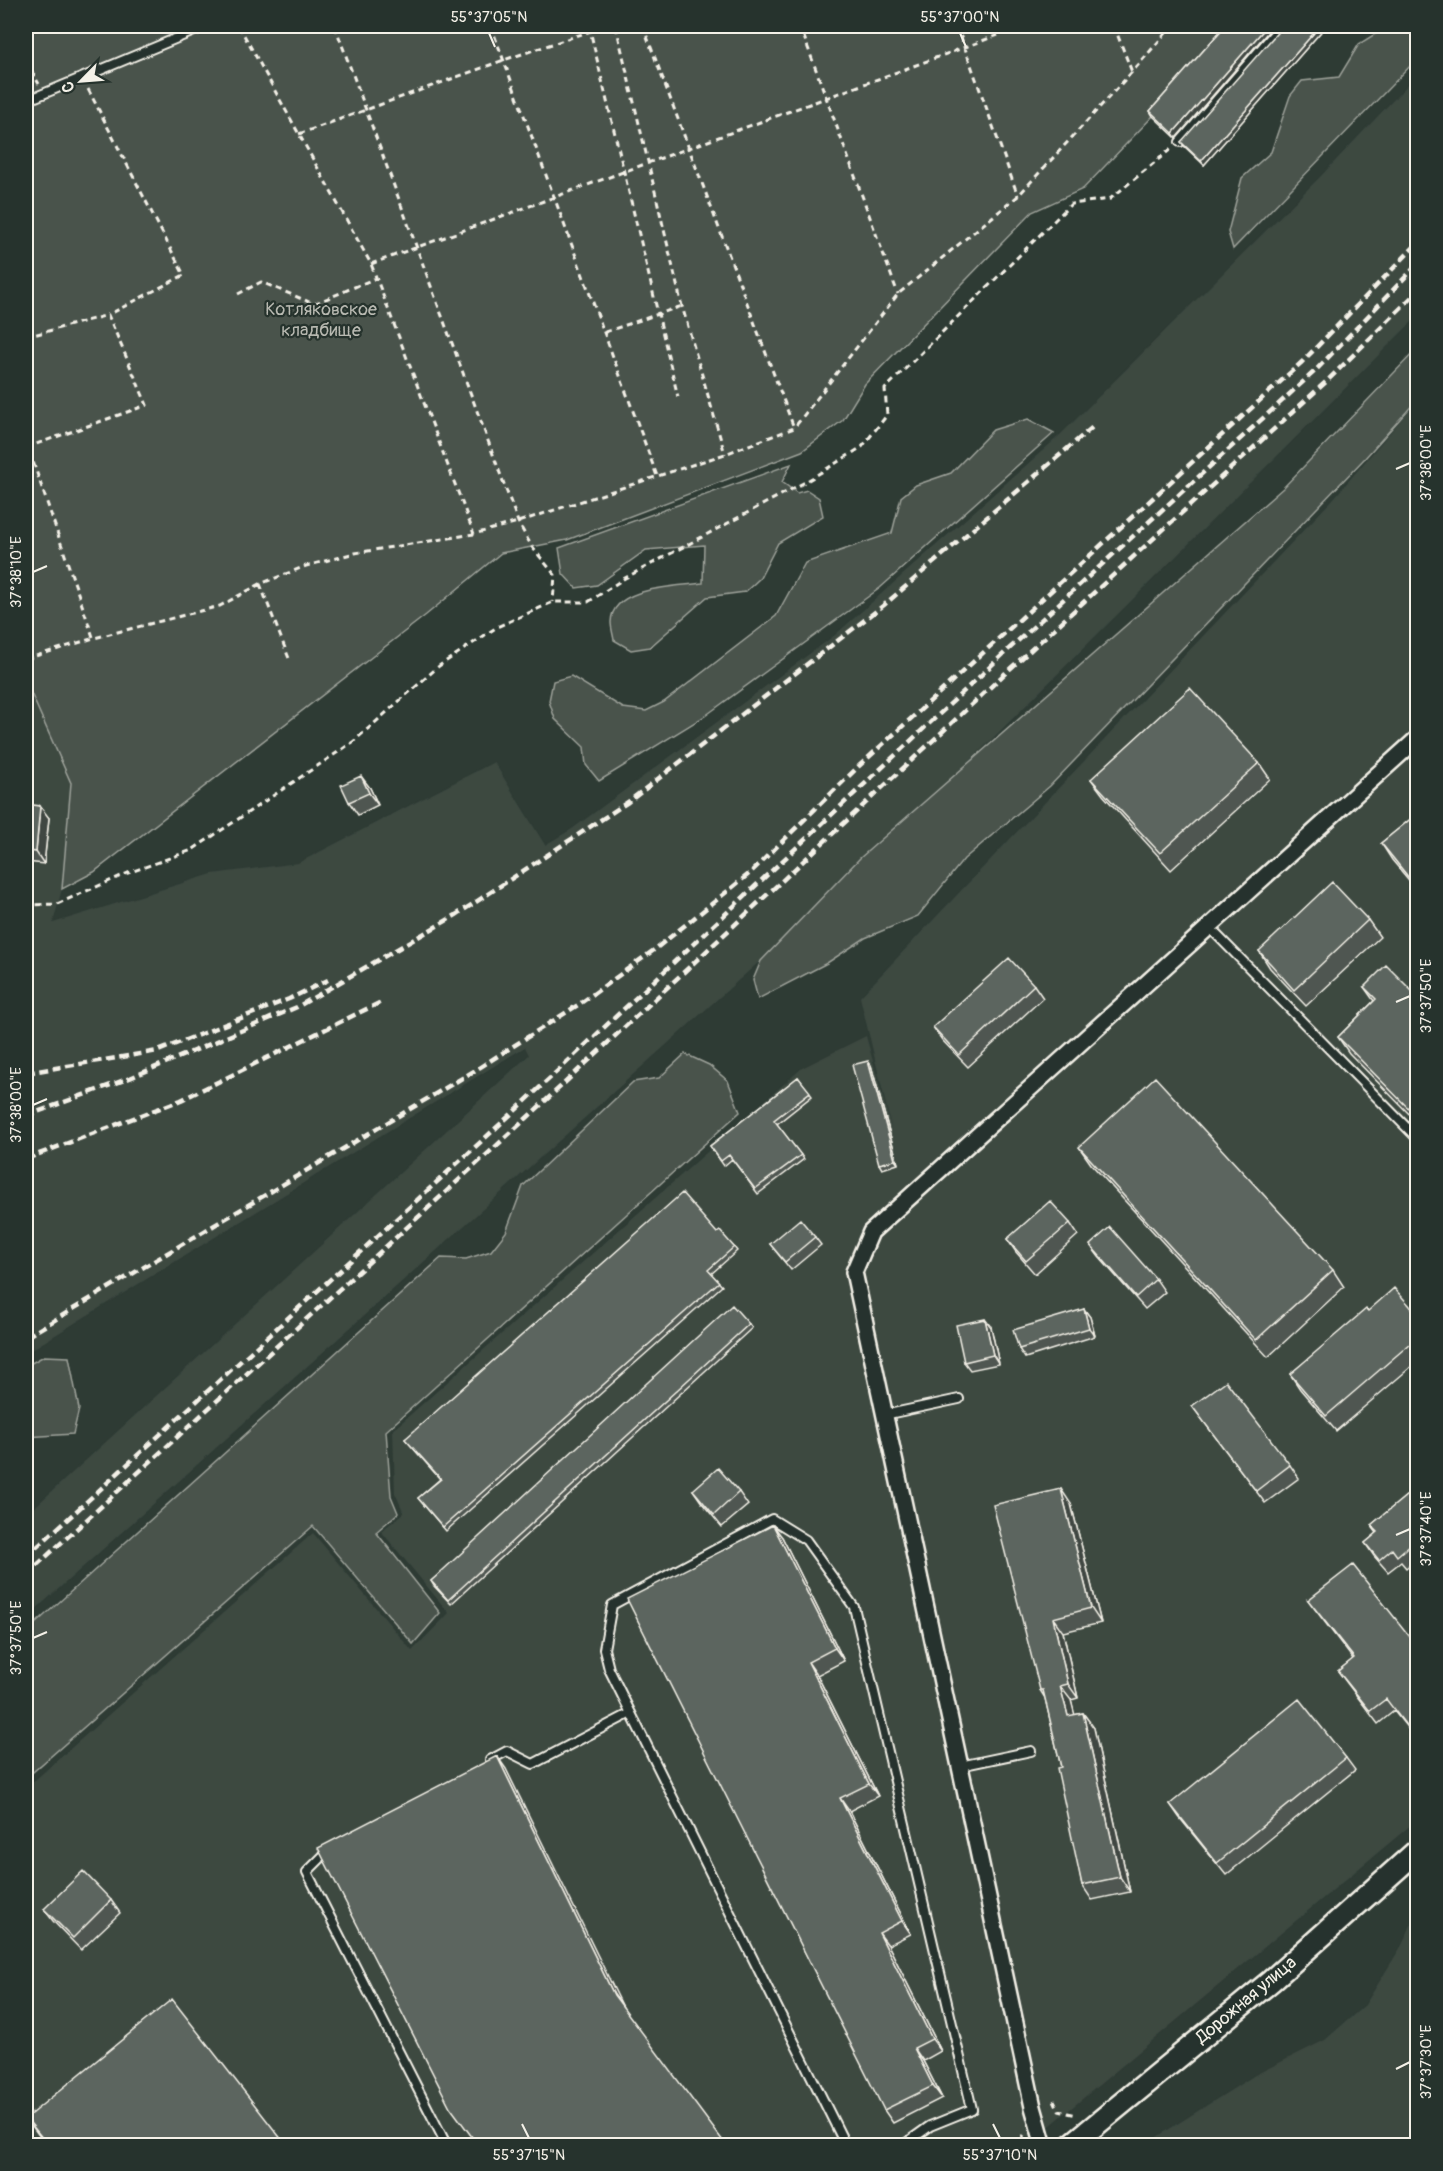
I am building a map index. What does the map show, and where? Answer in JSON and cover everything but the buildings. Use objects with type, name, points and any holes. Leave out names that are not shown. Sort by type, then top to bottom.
[{"type":"main road","name":"Дорожная улица","points":[[1070,2145],[1271,1981],[1418,1850]]},
{"type":"street","points":[[1044,2145],[1031,2095],[854,1272],[871,1232],[1418,738]]},
{"type":"lane","points":[[26,101],[206,26]]},
{"type":"lane","points":[[1180,142],[1281,26]]},
{"type":"lane","points":[[1209,927],[1418,1139]]},
{"type":"lane","points":[[885,1415],[959,1399]]},
{"type":"lane","points":[[846,2145],[609,1669],[604,1649],[612,1605],[772,1519],[806,1540],[854,1607],[972,2109],[930,2126],[902,2145]]},
{"type":"lane","points":[[486,1762],[507,1751],[533,1764],[631,1713]]},
{"type":"lane","points":[[960,1766],[1031,1751]]},
{"type":"lane","points":[[335,1844],[308,1872],[447,2145]]},
{"type":"path","points":[[239,26],[371,264],[474,534]]},
{"type":"path","points":[[335,26],[518,522],[532,547],[555,575],[553,602]]},
{"type":"path","points":[[492,26],[657,476]]},
{"type":"path","points":[[589,26],[678,398]]},
{"type":"path","points":[[299,134],[606,26]]},
{"type":"path","points":[[616,26],[682,306],[725,453]]},
{"type":"path","points":[[643,26],[794,428]]},
{"type":"path","points":[[800,26],[898,294]]},
{"type":"path","points":[[957,26],[1018,196]]},
{"type":"path","points":[[371,264],[1023,26]]},
{"type":"path","points":[[1114,26],[1132,72]]},
{"type":"path","points":[[26,659],[94,638],[220,606],[260,584],[306,566],[355,553],[474,534],[518,522],[794,428],[898,294],[1018,196],[1172,26]]},
{"type":"path","points":[[26,62],[45,93]]},
{"type":"path","points":[[26,337],[108,315],[184,275],[82,77]]},
{"type":"path","points":[[26,904],[57,904],[128,873],[192,850],[353,742],[439,666],[497,627],[553,602],[588,602],[625,578],[807,481],[862,447],[887,415],[885,389],[1071,204],[1110,199],[1180,142]]},
{"type":"path","points":[[238,294],[261,282],[314,304],[376,278]]},
{"type":"path","points":[[604,332],[682,306]]},
{"type":"path","points":[[94,638],[28,447],[147,405],[108,315]]},
{"type":"path","points":[[260,584],[290,661]]},
{"type":"path","points":[[1054,2100],[1059,2111],[1077,2115]]},
{"type":"shaded area","points":[[1417,75],[1417,317],[846,884],[26,1618],[26,1515],[529,1055],[525,1047],[26,1353],[26,682],[72,783],[62,889],[53,923],[212,874],[298,863],[494,762],[545,845],[572,829],[835,635],[1059,436],[1319,178]]},
{"type":"shaded area","points":[[1417,401],[1417,1820],[1027,2145],[26,2146],[26,1788],[313,1533],[412,1651],[449,1613],[381,1531],[404,1513],[395,1493],[393,1430],[802,1068],[866,1036],[892,1130],[860,997],[1334,498]]},
{"type":"shaded area","points":[[1417,1912],[1417,2145],[1144,2145],[1255,2075],[1325,2040],[1365,2005],[1402,1945]]},
{"type":"green space","name":"Котляковское кладбище","points":[[26,26],[1232,26],[1153,116],[1083,189],[1032,212],[865,384],[843,420],[802,451],[567,540],[501,553],[426,615],[94,872],[62,889],[71,783],[26,682]]},
{"type":"green space","points":[[1388,26],[1417,26],[1417,59],[1233,249],[1228,232],[1242,178],[1271,152],[1290,96],[1302,81],[1339,77],[1359,44]]},
{"type":"green space","points":[[1417,349],[1417,400],[1365,458],[1050,786],[964,859],[918,916],[865,938],[827,963],[758,999],[753,980],[761,961],[860,858],[1283,488]]},
{"type":"green space","points":[[1028,419],[1054,433],[880,588],[705,716],[599,781],[586,765],[584,747],[555,719],[549,701],[553,681],[571,676],[623,708],[646,711],[664,702],[776,616],[805,563],[892,533],[901,497],[916,485],[951,473],[993,430]]},
{"type":"green space","points":[[791,464],[782,482],[797,493],[807,490],[819,498],[823,516],[778,543],[760,578],[745,592],[707,597],[650,647],[631,650],[614,640],[611,622],[614,610],[622,601],[648,590],[703,583],[704,545],[646,550],[597,585],[576,588],[563,574],[559,548]]},
{"type":"green space","points":[[685,1054],[709,1065],[728,1081],[740,1112],[386,1431],[391,1496],[398,1513],[376,1532],[440,1613],[413,1644],[313,1526],[26,1778],[26,1632],[441,1258],[466,1259],[491,1251],[506,1232],[523,1186],[633,1082],[659,1078]]},
{"type":"green space","points":[[44,1356],[69,1357],[79,1409],[73,1434],[26,1437],[26,1366]]},
{"type":"railway","points":[[26,1337],[474,1071],[578,1005],[654,950],[749,874],[859,766],[1302,362],[1418,243]]},
{"type":"railway","points":[[26,1557],[519,1107],[1010,648],[1315,371],[1418,264]]},
{"type":"railway","points":[[26,1575],[529,1116],[1012,667],[1328,380],[1418,291]]},
{"type":"railway","points":[[26,1116],[130,1078],[297,1007],[456,915],[628,802],[884,605],[1095,425]]},
{"type":"railway","points":[[26,1073],[158,1051],[289,999],[328,980]]},
{"type":"railway","points":[[26,1159],[181,1100],[381,1002]]}]
